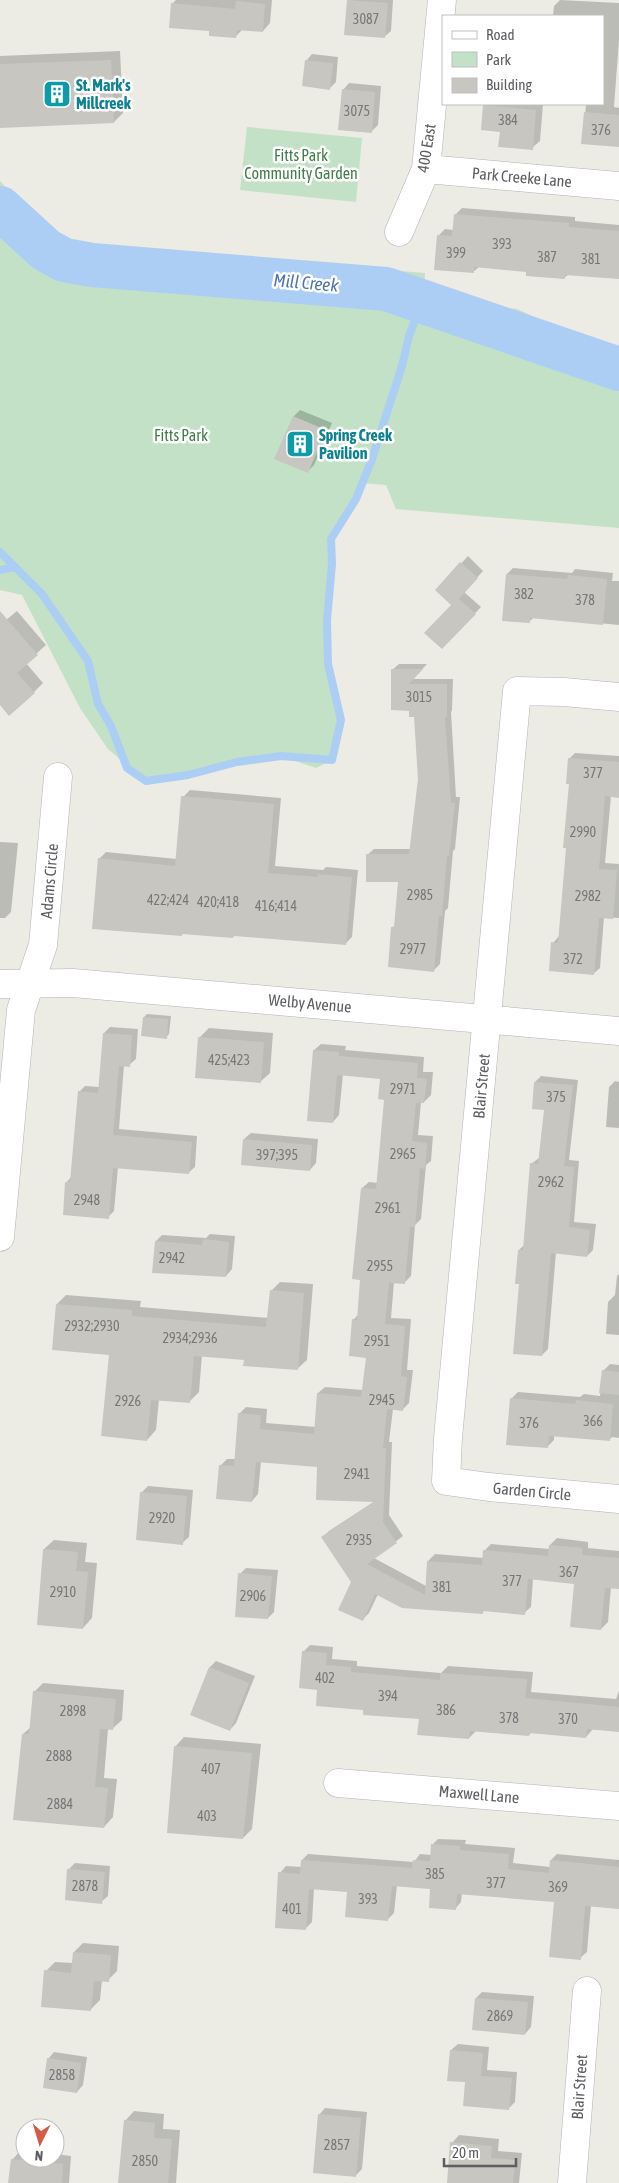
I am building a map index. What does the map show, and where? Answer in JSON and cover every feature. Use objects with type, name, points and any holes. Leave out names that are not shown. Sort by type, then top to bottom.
[{"type":"street","name":"400 East","points":[[399,232],[426,169],[442,0]]},
{"type":"street","name":"Park Creeke Lane","points":[[426,169],[619,186]]},
{"type":"street","name":"Blair Street","points":[[446,1481],[448,1438],[517,691],[619,696]]},
{"type":"street","name":"Adams Circle","points":[[0,1237],[22,1010],[43,945],[58,778]]},
{"type":"street","name":"Welby Avenue","points":[[0,984],[73,983],[619,1031]]},
{"type":"street","name":"Garden Circle","points":[[446,1481],[489,1487],[619,1499]]},
{"type":"street","name":"Maxwell Lane","points":[[338,1783],[619,1806]]},
{"type":"street","name":"Blair Street","points":[[572,2183],[587,1991]]},
{"type":"green space","name":"Fitts Park Community Garden","points":[[247,127],[362,138],[356,202],[240,190]]},
{"type":"green space","name":"Fitts Park","points":[[0,181],[30,215],[55,236],[82,245],[425,273],[424,296],[517,309],[619,356],[619,528],[396,509],[386,485],[362,483],[331,539],[328,664],[341,720],[332,760],[316,768],[281,756],[237,762],[188,775],[146,781],[108,749],[80,708],[22,595],[0,590]]},
{"type":"building","points":[[347,0],[388,3],[385,38],[344,35]]},
{"type":"building","points":[[236,1],[265,4],[263,32],[237,30],[236,38],[209,36],[209,31],[169,28],[171,3],[235,9]]},
{"type":"building","name":"St. Mark's Millcreek","points":[[111,60],[114,123],[0,128],[0,64]]},
{"type":"building","points":[[305,60],[333,63],[330,90],[302,86]]},
{"type":"building","points":[[342,89],[375,92],[372,133],[338,130]]},
{"type":"building","points":[[483,105],[536,110],[533,150],[498,147],[500,132],[481,130]]},
{"type":"building","points":[[584,112],[619,115],[619,147],[581,144]]},
{"type":"building","points":[[454,214],[569,223],[569,227],[619,231],[619,279],[565,275],[565,279],[526,276],[526,272],[474,267],[474,273],[434,270],[437,235],[452,236]]},
{"type":"building","name":"Spring Creek Pavilion","points":[[293,416],[326,430],[308,473],[274,459]]},
{"type":"building","points":[[460,562],[478,578],[459,599],[476,614],[442,649],[424,633],[451,605],[435,590]]},
{"type":"building","points":[[506,574],[567,579],[568,575],[607,579],[603,625],[530,618],[530,623],[502,621]]},
{"type":"building","points":[[0,611],[38,655],[17,673],[35,693],[9,716],[0,705]]},
{"type":"building","points":[[391,669],[423,669],[409,684],[447,684],[447,717],[445,717],[451,803],[455,803],[449,856],[447,856],[442,916],[439,916],[434,972],[388,967],[391,927],[394,927],[398,882],[366,882],[366,854],[409,854],[418,779],[414,717],[409,717],[409,711],[391,710]]},
{"type":"building","points":[[568,758],[619,762],[619,798],[605,796],[599,869],[617,870],[613,919],[599,918],[594,975],[549,971],[551,942],[558,943],[566,848],[563,848],[569,784],[566,784]]},
{"type":"building","points":[[181,796],[274,804],[268,873],[318,877],[318,874],[352,877],[346,945],[234,936],[233,938],[182,934],[182,936],[92,929],[98,858],[175,866]]},
{"type":"building","points":[[143,1017],[168,1019],[167,1039],[141,1036]]},
{"type":"building","points":[[103,1033],[132,1035],[130,1067],[119,1066],[113,1135],[192,1142],[189,1174],[113,1168],[109,1219],[63,1215],[65,1182],[70,1182],[78,1091],[98,1093]]},
{"type":"building","points":[[198,1037],[264,1042],[261,1083],[195,1078]]},
{"type":"building","points":[[313,1050],[339,1052],[339,1056],[418,1063],[417,1078],[427,1079],[424,1103],[416,1103],[412,1141],[427,1143],[425,1169],[420,1168],[415,1227],[410,1227],[405,1284],[389,1283],[385,1324],[405,1326],[401,1376],[407,1377],[403,1411],[387,1409],[383,1448],[386,1448],[383,1522],[397,1543],[367,1564],[425,1595],[427,1561],[482,1565],[483,1550],[548,1556],[549,1545],[582,1548],[582,1555],[619,1558],[619,1589],[605,1588],[601,1630],[570,1627],[574,1584],[528,1579],[525,1615],[483,1611],[483,1614],[402,1608],[375,1594],[363,1621],[338,1610],[351,1582],[321,1537],[374,1502],[316,1500],[317,1467],[256,1462],[252,1502],[216,1499],[219,1465],[234,1466],[238,1413],[261,1415],[260,1429],[314,1434],[317,1393],[361,1397],[366,1358],[349,1356],[352,1319],[357,1320],[360,1280],[352,1279],[361,1188],[376,1189],[384,1100],[378,1099],[380,1079],[337,1075],[333,1123],[307,1121]]},
{"type":"building","points":[[534,1082],[573,1085],[564,1166],[574,1167],[569,1227],[590,1230],[587,1257],[551,1253],[542,1356],[513,1354],[519,1284],[515,1284],[518,1250],[523,1250],[530,1163],[538,1164],[544,1110],[532,1109]]},
{"type":"building","points":[[243,1139],[312,1145],[310,1171],[241,1165]]},
{"type":"building","points":[[203,1239],[229,1242],[226,1277],[152,1273],[155,1241],[202,1245]]},
{"type":"building","points":[[270,1290],[304,1293],[298,1370],[243,1366],[244,1360],[194,1356],[190,1403],[151,1400],[147,1441],[101,1436],[109,1355],[52,1350],[56,1304],[132,1310],[132,1316],[266,1327]]},
{"type":"building","points":[[602,1370],[619,1372],[619,1395],[599,1393]]},
{"type":"building","points":[[510,1398],[575,1404],[576,1400],[613,1404],[610,1441],[549,1436],[548,1448],[506,1445]]},
{"type":"building","points":[[140,1492],[187,1496],[183,1545],[136,1540]]},
{"type":"building","points":[[43,1549],[78,1552],[76,1571],[88,1572],[83,1629],[37,1625]]},
{"type":"building","points":[[238,1573],[272,1576],[268,1619],[235,1617]]},
{"type":"building","points":[[302,1651],[327,1653],[326,1665],[351,1667],[351,1672],[440,1680],[440,1673],[527,1679],[525,1698],[619,1707],[619,1732],[587,1729],[586,1738],[529,1733],[529,1736],[470,1731],[469,1739],[417,1735],[419,1719],[363,1715],[363,1710],[316,1706],[317,1690],[299,1688]]},
{"type":"building","points":[[209,1667],[249,1683],[230,1731],[190,1715]]},
{"type":"building","points":[[33,1691],[116,1699],[113,1730],[100,1729],[95,1787],[108,1788],[104,1828],[13,1820],[22,1734],[29,1734]]},
{"type":"building","points":[[174,1746],[252,1753],[243,1839],[167,1833]]},
{"type":"building","points":[[431,1844],[460,1846],[460,1850],[509,1854],[508,1869],[549,1873],[550,1860],[619,1867],[619,1909],[585,1906],[581,1960],[549,1957],[554,1902],[457,1894],[456,1910],[429,1908],[430,1889],[392,1886],[388,1921],[345,1917],[347,1892],[309,1889],[306,1930],[275,1928],[278,1872],[300,1874],[301,1860],[412,1868],[413,1860],[430,1861]]},
{"type":"building","points":[[67,1869],[105,1872],[102,1904],[65,1900]]},
{"type":"building","points":[[73,1952],[111,1955],[109,1982],[94,1981],[91,2011],[41,2007],[44,1970],[71,1973]]},
{"type":"building","points":[[475,1998],[528,2002],[525,2035],[472,2030]]},
{"type":"building","points":[[450,2050],[483,2053],[481,2076],[512,2078],[509,2110],[463,2106],[465,2082],[447,2081]]},
{"type":"building","points":[[47,2058],[81,2063],[77,2093],[43,2088]]},
{"type":"building","points":[[318,2114],[361,2118],[356,2177],[313,2173]]},
{"type":"building","points":[[124,2120],[155,2123],[154,2138],[172,2139],[168,2183],[118,2183]]},
{"type":"building","points":[[450,2142],[492,2146],[491,2158],[515,2160],[513,2183],[447,2183]]},
{"type":"building","points":[[11,2159],[15,2159],[15,2168],[63,2168],[62,2183],[8,2183]]},
{"type":"waterway","name":"Mill Creek","points":[[0,208],[46,250],[64,260],[92,265],[386,289],[619,369]]},
{"type":"waterway","points":[[0,552],[42,594],[88,661],[98,704],[111,726],[127,768],[146,781],[188,775],[237,762],[281,756],[332,760],[341,720],[328,664],[327,620],[332,564],[331,539],[356,499],[372,459],[402,366],[409,336],[422,302]]},
{"type":"waterway","points":[[0,570],[15,567]]},
{"type":"place","name":"St. Mark's Millcreek","points":[[57,94]]},
{"type":"place","name":"Spring Creek Pavilion","points":[[300,444]]}]
